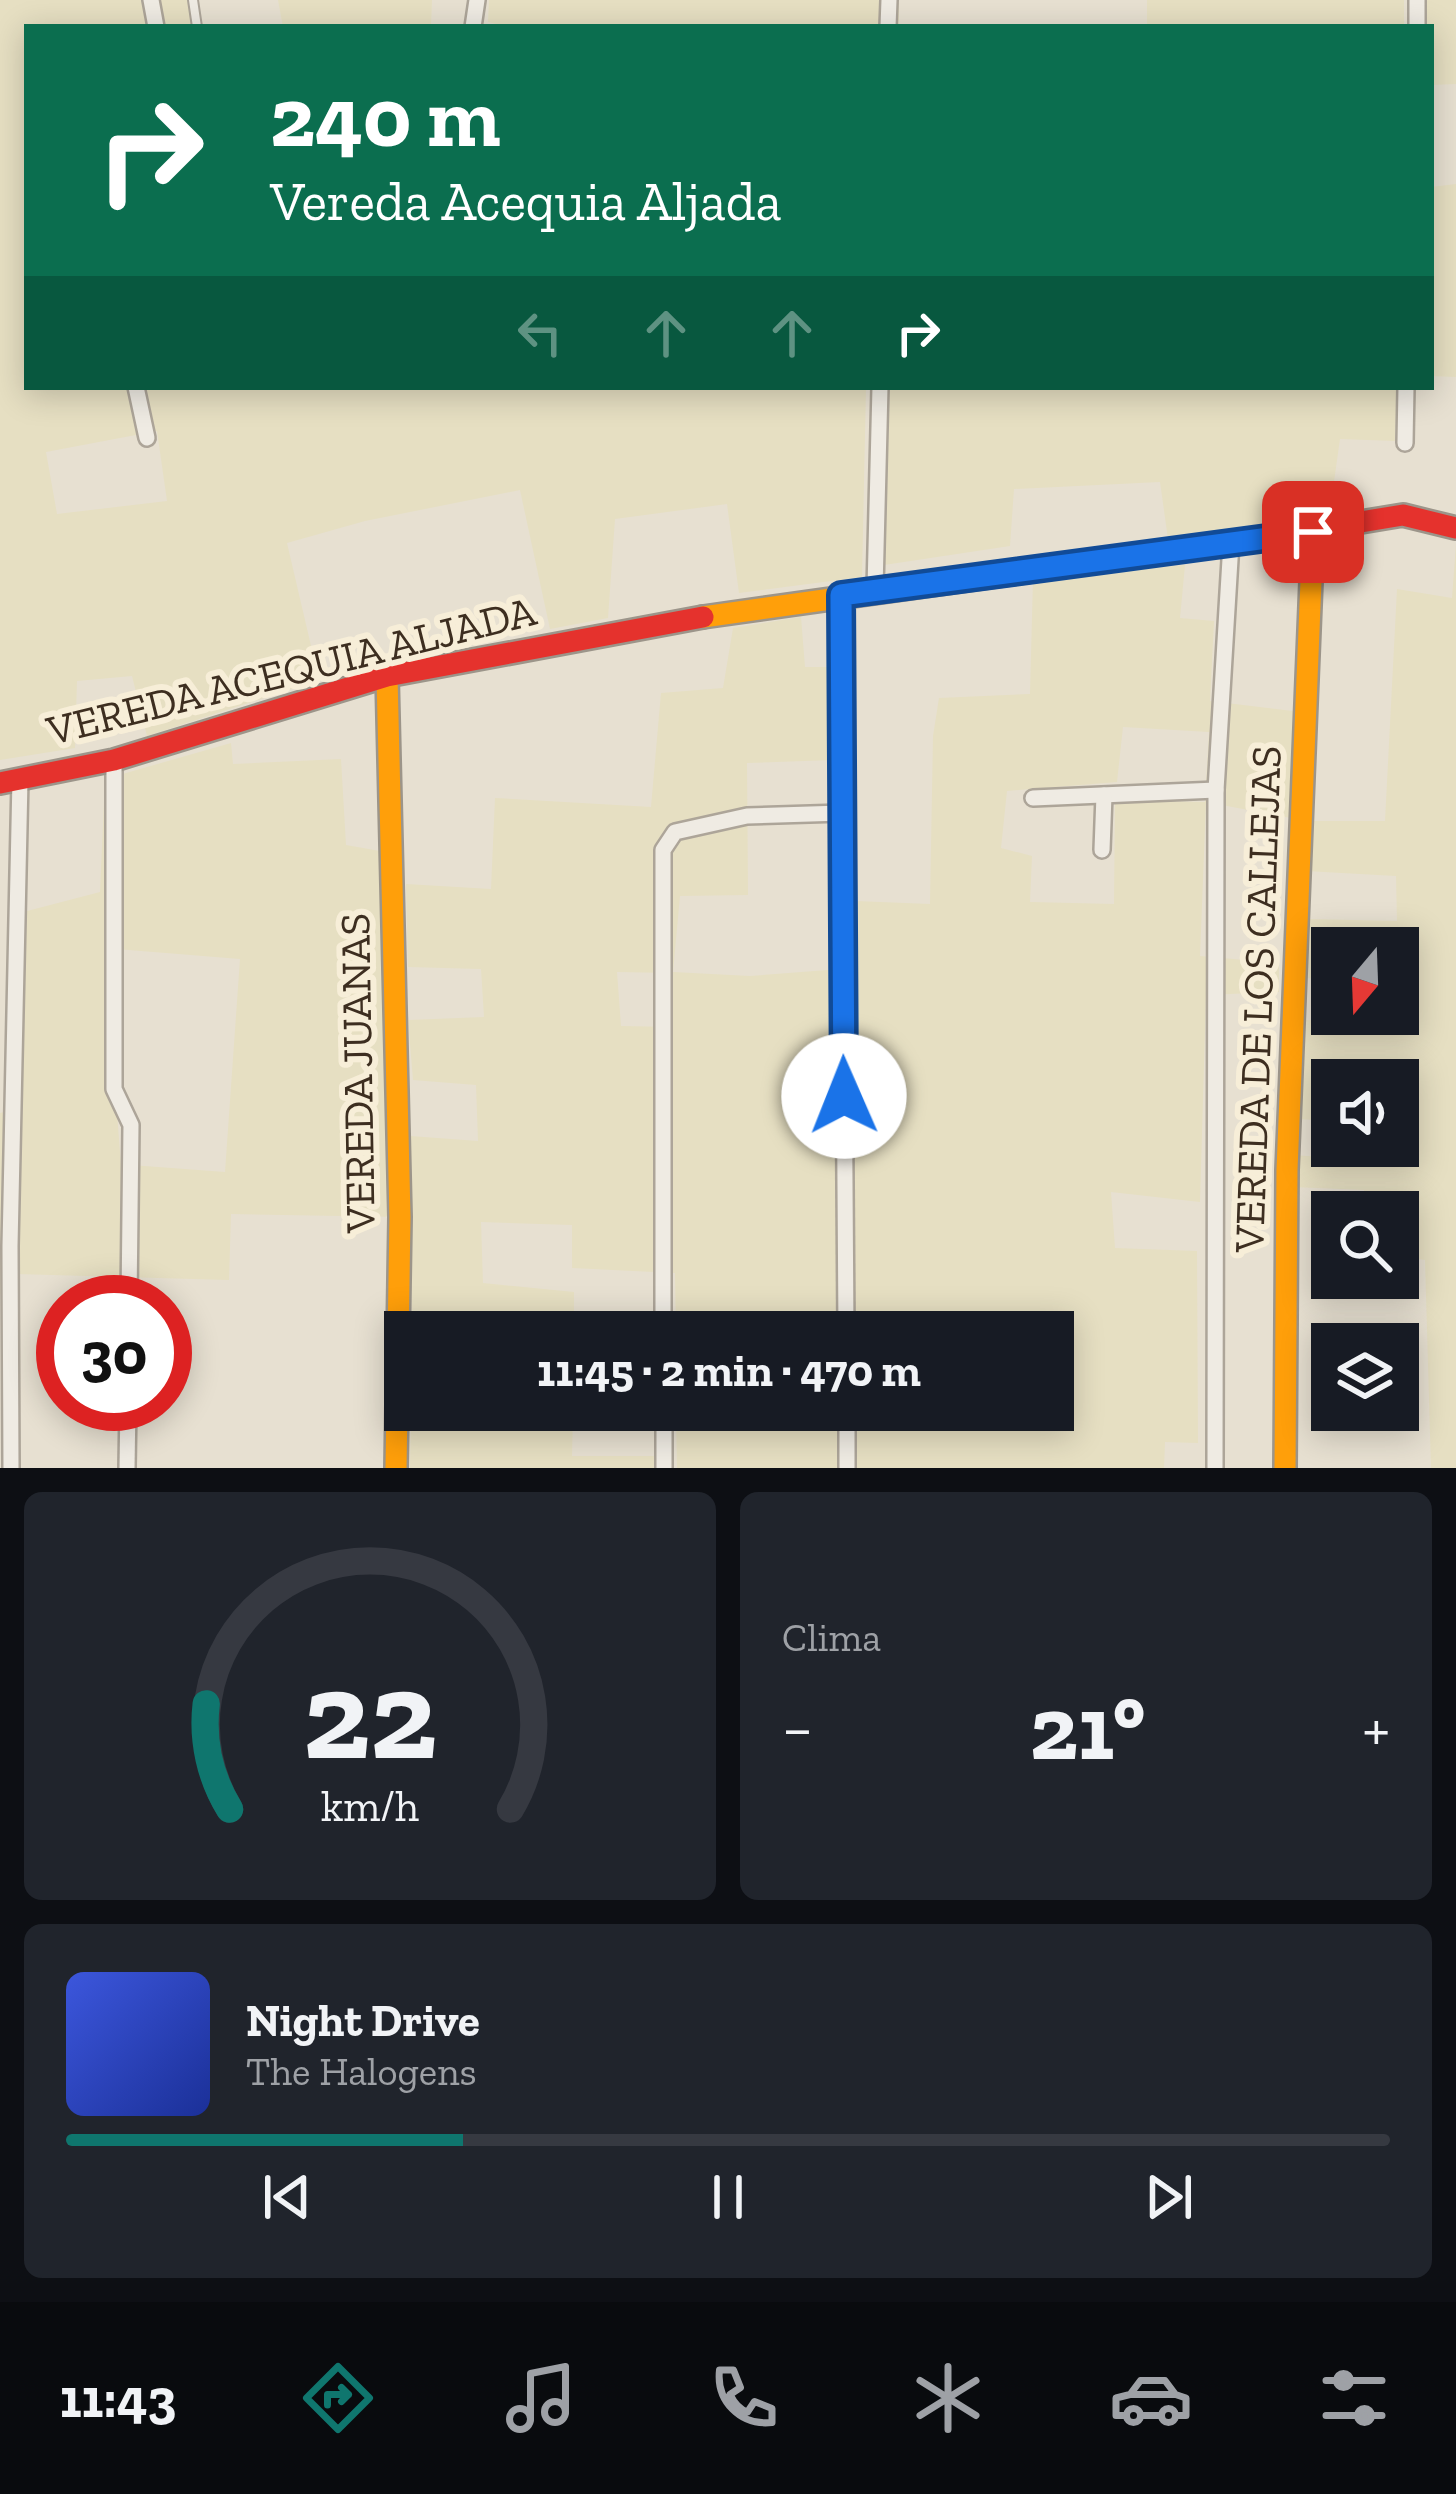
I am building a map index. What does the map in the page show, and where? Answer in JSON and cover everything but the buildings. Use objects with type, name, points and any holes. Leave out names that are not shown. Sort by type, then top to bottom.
[{"type":"street","points":[[137,390],[147,438]]},
{"type":"street","points":[[875,589],[880,390]]},
{"type":"street","points":[[1405,442],[1406,390]]},
{"type":"street","name":"VEREDA ACEQUIA ALJADA","points":[[10,781],[114,760],[387,676],[592,634],[875,589],[1313,532],[1403,515],[1456,529]]},
{"type":"street","name":"VEREDA DE LOS CALLEJAS","points":[[1285,1468],[1287,1170],[1313,532]]},
{"type":"street","points":[[1214,1468],[1216,790],[1231,543]]},
{"type":"street","points":[[841,595],[846,1311]]},
{"type":"street","name":"VEREDA JUANAS","points":[[387,676],[400,1217],[396,1468]]},
{"type":"street","points":[[114,760],[114,1089],[131,1124],[129,1275]]},
{"type":"street","points":[[10,781],[11,1468]]},
{"type":"street","points":[[1034,798],[1216,790]]},
{"type":"street","points":[[1102,850],[1104,795]]},
{"type":"street","points":[[663,1311],[663,850],[675,832],[747,817],[842,813]]},
{"type":"street","points":[[127,1468],[128,1431]]},
{"type":"street","points":[[664,1431],[664,1468]]},
{"type":"street","points":[[847,1431],[847,1468]]},
{"type":"shaded area","points":[[0,0],[195,0],[201,24],[24,24],[24,390],[866,390],[862,577],[739,593],[727,504],[615,519],[608,618],[550,629],[520,490],[365,521],[287,543],[319,680],[147,736],[132,676],[77,681],[75,748],[0,760]],"holes":[[[157,431],[167,501],[57,514],[46,452]]]},
{"type":"shaded area","points":[[278,0],[432,0],[431,24],[282,24]]},
{"type":"shaded area","points":[[489,0],[899,0],[899,24],[488,22]]},
{"type":"shaded area","points":[[1147,0],[1404,0],[1404,24],[1147,24]]},
{"type":"shaded area","points":[[1425,0],[1456,0],[1456,84],[1434,85],[1434,24],[1424,24]]},
{"type":"shaded area","points":[[1456,184],[1456,377],[1434,376],[1434,187]]},
{"type":"shaded area","points":[[890,390],[1397,390],[1395,441],[1340,439],[1329,517],[1168,539],[1160,482],[1014,489],[1010,546],[884,565]]},
{"type":"shaded area","points":[[1456,544],[1456,1468],[1431,1468],[1419,1191],[1293,1187],[1293,1155],[1311,1156],[1311,1167],[1419,1167],[1419,1059],[1311,1059],[1311,1120],[1298,1119],[1303,1020],[1311,1020],[1311,1035],[1419,1035],[1419,927],[1311,927],[1311,978],[1307,978],[1308,919],[1397,921],[1396,876],[1306,871],[1307,821],[1206,802],[1200,956],[1279,963],[1279,992],[1206,995],[1200,1202],[1111,1192],[1115,1248],[1197,1251],[1198,1443],[1165,1442],[1164,1468],[677,1468],[676,1431],[1074,1431],[1074,1311],[676,1311],[675,1273],[572,1268],[572,1225],[481,1222],[483,1283],[574,1292],[574,1311],[412,1311],[410,1136],[478,1141],[476,1085],[413,1080],[408,1020],[484,1017],[481,969],[408,967],[406,884],[491,889],[495,798],[651,807],[661,693],[723,688],[733,628],[801,617],[805,667],[831,667],[833,760],[747,763],[748,895],[680,896],[673,972],[750,976],[854,968],[855,901],[930,904],[933,736],[939,698],[1030,694],[1033,579],[1185,565],[1180,618],[1214,621],[1210,701],[1317,714],[1308,821],[1385,821],[1397,589],[1452,598]],"holes":[[[1123,727],[1209,732],[1205,802],[1115,800],[1114,904],[1030,902],[1032,856],[1001,848],[1007,791],[1117,782]],[[617,972],[672,973],[673,1027],[621,1026]]]},
{"type":"shaded area","points":[[231,743],[233,764],[341,759],[346,845],[391,853],[400,1217],[231,1214],[229,1280],[192,1279],[192,1275],[16,1274],[0,1295],[0,1113],[4,1112],[8,916],[100,892],[105,779]],"holes":[[[104,948],[240,959],[225,1172],[131,1165],[128,1254]]]},
{"type":"shaded area","points":[[411,1431],[573,1431],[572,1456],[656,1456],[657,1468],[410,1468]]},
{"type":"traffic: slow","points":[[1285,1468],[1287,1170],[1313,532]]},
{"type":"traffic: slow","points":[[703,617],[1252,540]]},
{"type":"traffic: slow","points":[[387,676],[400,1217],[396,1468]]},
{"type":"traffic: jam","points":[[1252,540],[1403,515],[1456,528]]},
{"type":"traffic: jam","points":[[0,783],[114,760],[387,676],[703,617]]},
{"type":"route","points":[[844,1096],[841,595],[1313,532]]}]
